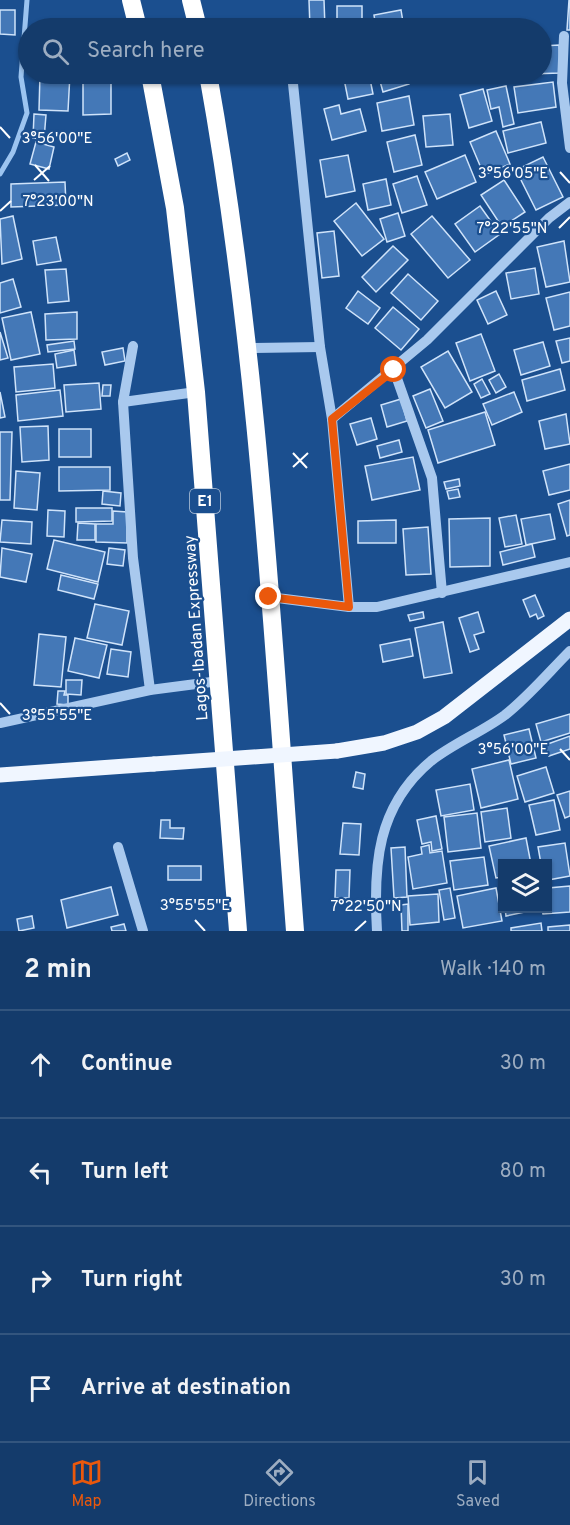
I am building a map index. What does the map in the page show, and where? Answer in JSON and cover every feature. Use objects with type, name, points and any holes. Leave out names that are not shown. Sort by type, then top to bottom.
[{"type":"highway","points":[[131,0],[136,18]]},
{"type":"highway","points":[[191,0],[196,18]]},
{"type":"highway","name":"Lagos-Ibadan Expressway","points":[[152,84],[175,208],[196,392],[238,931]]},
{"type":"highway","points":[[210,84],[224,164],[248,348],[295,931]]},
{"type":"main road","points":[[0,776],[337,751],[384,743],[417,732],[444,717],[570,619]]},
{"type":"street","points":[[564,36],[562,83],[570,148]]},
{"type":"street","points":[[293,84],[320,347],[332,419],[349,607]]},
{"type":"street","points":[[332,419],[394,370],[549,218],[570,202]]},
{"type":"street","points":[[133,346],[123,402],[133,558],[150,690]]},
{"type":"street","points":[[248,348],[320,347]]},
{"type":"street","points":[[394,370],[432,478],[442,593]]},
{"type":"street","points":[[123,402],[196,392]]},
{"type":"street","points":[[269,597],[349,607],[377,607],[570,562]]},
{"type":"street","points":[[377,931],[375,884],[378,851],[392,808],[409,781],[433,760],[505,714],[570,651]]},
{"type":"street","points":[[0,723],[150,690],[219,681]]},
{"type":"street","points":[[118,847],[143,931]]},
{"type":"building","points":[[309,0],[324,0],[325,18],[310,18]]},
{"type":"building","points":[[569,0],[570,30],[567,30]]},
{"type":"building","points":[[337,6],[362,6],[362,18],[337,18]]},
{"type":"building","points":[[0,10],[15,10],[15,35],[0,34]]},
{"type":"building","points":[[401,10],[402,18],[374,18],[374,15]]},
{"type":"building","points":[[552,45],[559,45],[560,73],[552,73]]},
{"type":"building","points":[[552,82],[556,107],[518,113],[514,87],[552,84]]},
{"type":"building","points":[[40,84],[69,84],[68,111],[39,110]]},
{"type":"building","points":[[83,84],[111,84],[111,114],[83,115]]},
{"type":"building","points":[[345,84],[371,84],[373,94],[348,99]]},
{"type":"building","points":[[381,84],[409,84],[383,92]]},
{"type":"building","points":[[506,86],[514,124],[503,127],[499,107],[491,109],[487,90]]},
{"type":"building","points":[[483,89],[492,121],[469,128],[460,95]]},
{"type":"building","points":[[409,96],[414,125],[382,131],[377,103]]},
{"type":"building","points":[[339,105],[341,114],[360,109],[366,131],[332,140],[324,109]]},
{"type":"building","points":[[34,114],[46,115],[44,139],[33,138]]},
{"type":"building","points":[[450,114],[453,145],[426,147],[423,116]]},
{"type":"building","points":[[541,122],[546,143],[508,153],[503,131]]},
{"type":"building","points":[[496,131],[510,164],[484,175],[470,142]]},
{"type":"building","points":[[415,135],[422,165],[394,172],[387,142]]},
{"type":"building","points":[[36,142],[54,147],[49,169],[30,164]]},
{"type":"building","points":[[127,153],[130,160],[118,166],[115,159]]},
{"type":"building","points":[[348,155],[355,191],[326,197],[320,160]]},
{"type":"building","points":[[465,155],[476,182],[437,199],[425,172]]},
{"type":"building","points":[[543,157],[563,197],[536,210],[516,170]]},
{"type":"building","points":[[417,176],[427,205],[402,213],[393,184]]},
{"type":"building","points":[[386,179],[391,205],[368,210],[363,184]]},
{"type":"building","points":[[504,180],[525,212],[502,227],[481,195]]},
{"type":"building","points":[[65,182],[66,205],[11,207],[11,184]]},
{"type":"building","points":[[356,203],[384,239],[362,256],[334,221]]},
{"type":"building","points":[[480,206],[500,234],[475,252],[455,224]]},
{"type":"building","points":[[398,213],[405,236],[387,242],[380,219]]},
{"type":"building","points":[[13,216],[22,259],[2,264],[0,219]]},
{"type":"building","points":[[432,216],[470,260],[448,278],[411,234]]},
{"type":"building","points":[[334,231],[339,276],[322,278],[317,233]]},
{"type":"building","points":[[56,237],[61,261],[37,265],[33,241]]},
{"type":"building","points":[[564,241],[570,282],[546,287],[537,247]]},
{"type":"building","points":[[393,246],[408,260],[376,292],[362,277]]},
{"type":"building","points":[[535,268],[539,294],[511,299],[506,273]]},
{"type":"building","points":[[66,269],[69,301],[48,303],[45,270]]},
{"type":"building","points":[[408,274],[438,301],[421,320],[391,293]]},
{"type":"building","points":[[13,279],[21,307],[0,313],[0,283]]},
{"type":"building","points":[[358,291],[380,308],[368,324],[346,308]]},
{"type":"building","points":[[496,291],[507,315],[488,324],[477,300]]},
{"type":"building","points":[[570,292],[570,326],[554,330],[546,298]]},
{"type":"building","points":[[393,307],[419,329],[401,350],[375,328]]},
{"type":"building","points":[[31,312],[40,354],[11,360],[2,318]]},
{"type":"building","points":[[77,312],[77,339],[46,340],[45,314]]},
{"type":"building","points":[[0,332],[8,358],[0,360]]},
{"type":"building","points":[[481,334],[495,371],[470,381],[456,343]]},
{"type":"building","points":[[570,338],[570,361],[562,363],[556,341]]},
{"type":"building","points":[[74,341],[75,349],[48,352],[47,345]]},
{"type":"building","points":[[543,342],[550,366],[521,375],[514,350]]},
{"type":"building","points":[[123,348],[125,361],[105,365],[102,352]]},
{"type":"building","points":[[74,350],[76,365],[57,368],[55,354]]},
{"type":"building","points":[[448,351],[472,392],[445,408],[421,367]]},
{"type":"building","points":[[53,364],[55,388],[16,392],[14,367]]},
{"type":"building","points":[[560,369],[565,390],[527,401],[522,380]]},
{"type":"building","points":[[499,374],[506,387],[496,393],[489,380]]},
{"type":"building","points":[[482,379],[490,394],[481,398],[474,384]]},
{"type":"building","points":[[99,383],[101,409],[66,412],[64,385]]},
{"type":"building","points":[[103,385],[111,385],[110,396],[102,396]]},
{"type":"building","points":[[430,389],[443,421],[426,428],[413,396]]},
{"type":"building","points":[[60,390],[63,416],[18,421],[16,395]]},
{"type":"building","points":[[0,392],[5,417],[0,418]]},
{"type":"building","points":[[514,392],[522,412],[492,425],[483,404]]},
{"type":"building","points":[[401,399],[407,421],[387,427],[381,405]]},
{"type":"building","points":[[485,412],[495,445],[438,463],[428,430]]},
{"type":"building","points":[[566,414],[570,444],[545,449],[539,421]]},
{"type":"building","points":[[371,418],[377,439],[357,445],[350,424]]},
{"type":"building","points":[[48,426],[49,460],[22,462],[20,427]]},
{"type":"building","points":[[59,429],[91,429],[91,457],[59,457]]},
{"type":"building","points":[[0,432],[12,432],[10,500],[0,500]]},
{"type":"building","points":[[399,440],[402,452],[380,458],[377,446]]},
{"type":"building","points":[[413,457],[420,490],[372,500],[365,466]]},
{"type":"building","points":[[570,464],[570,490],[549,495],[543,471]]},
{"type":"building","points":[[59,467],[110,467],[110,490],[59,491]]},
{"type":"building","points":[[16,471],[40,473],[37,510],[14,508]]},
{"type":"building","points":[[459,479],[460,486],[446,489],[444,482]]},
{"type":"building","points":[[458,489],[460,497],[449,499],[447,491]]},
{"type":"building","points":[[103,491],[121,493],[120,506],[102,504]]},
{"type":"building","points":[[570,500],[570,535],[567,536],[558,504]]},
{"type":"building","points":[[76,508],[112,508],[112,521],[76,522]]},
{"type":"building","points":[[48,510],[65,511],[64,537],[47,536]]},
{"type":"building","points":[[113,511],[127,512],[127,543],[96,542],[96,524],[113,524]]},
{"type":"building","points":[[550,514],[555,539],[526,545],[521,519]]},
{"type":"building","points":[[516,515],[522,544],[505,547],[499,518]]},
{"type":"building","points":[[490,518],[490,566],[450,567],[449,519]]},
{"type":"building","points":[[2,520],[32,522],[31,544],[0,542]]},
{"type":"building","points":[[396,520],[396,543],[358,543],[358,521]]},
{"type":"building","points":[[78,523],[95,524],[95,540],[77,540]]},
{"type":"building","points":[[428,527],[431,574],[406,575],[403,529]]},
{"type":"building","points":[[54,540],[105,552],[98,582],[47,569]]},
{"type":"building","points":[[532,544],[535,557],[503,565],[500,552]]},
{"type":"building","points":[[2,548],[32,554],[26,582],[0,577]]},
{"type":"building","points":[[109,548],[125,550],[123,566],[107,564]]},
{"type":"building","points":[[61,575],[98,584],[94,599],[58,590]]},
{"type":"building","points":[[535,595],[544,616],[538,619],[536,614],[530,617],[523,600]]},
{"type":"building","points":[[95,604],[129,611],[122,645],[87,638]]},
{"type":"building","points":[[423,612],[424,618],[410,621],[408,615]]},
{"type":"building","points":[[478,612],[484,632],[474,635],[479,649],[470,652],[459,618]]},
{"type":"building","points":[[443,622],[452,673],[424,678],[415,628]]},
{"type":"building","points":[[39,634],[66,637],[61,687],[34,685]]},
{"type":"building","points":[[75,638],[107,645],[99,678],[68,671]]},
{"type":"building","points":[[410,639],[413,656],[383,662],[380,645]]},
{"type":"building","points":[[111,649],[131,652],[128,677],[107,674]]},
{"type":"building","points":[[66,680],[82,680],[81,695],[66,694]]},
{"type":"building","points":[[58,691],[65,691],[64,695],[68,695],[68,705],[57,704]]},
{"type":"building","points":[[570,714],[570,733],[541,742],[536,724]]},
{"type":"building","points":[[529,729],[536,758],[511,764],[504,735]]},
{"type":"building","points":[[570,736],[570,749],[549,756],[545,745]]},
{"type":"building","points":[[509,760],[518,799],[481,808],[472,769]]},
{"type":"building","points":[[546,767],[554,793],[525,802],[517,776]]},
{"type":"building","points":[[356,772],[365,774],[363,789],[353,787]]},
{"type":"building","points":[[470,784],[474,810],[441,816],[436,790]]},
{"type":"building","points":[[570,791],[570,816],[565,818],[557,795]]},
{"type":"building","points":[[554,800],[560,830],[536,835],[529,805]]},
{"type":"building","points":[[507,808],[511,838],[485,842],[481,812]]},
{"type":"building","points":[[477,813],[481,848],[448,852],[444,817]]},
{"type":"building","points":[[436,816],[442,849],[432,851],[431,842],[422,844],[417,820]]},
{"type":"building","points":[[161,820],[170,820],[170,828],[184,828],[183,839],[160,838]]},
{"type":"building","points":[[343,823],[361,824],[359,855],[340,854]]},
{"type":"building","points":[[526,838],[530,859],[498,859],[498,878],[496,878],[489,846]]},
{"type":"building","points":[[565,843],[570,876],[552,879],[552,859],[540,859],[538,847]]},
{"type":"building","points":[[429,845],[430,853],[442,851],[447,883],[413,889],[408,857],[422,854],[421,847]]},
{"type":"building","points":[[405,847],[407,897],[394,898],[391,848]]},
{"type":"building","points":[[484,857],[488,885],[454,890],[450,861]]},
{"type":"building","points":[[168,866],[201,866],[201,880],[168,880]]},
{"type":"building","points":[[336,870],[350,870],[349,898],[335,898]]},
{"type":"building","points":[[570,886],[570,912],[543,914],[552,913],[552,888]]},
{"type":"building","points":[[111,887],[118,915],[67,928],[61,900]]},
{"type":"building","points":[[450,888],[455,918],[444,920],[439,890]]},
{"type":"building","points":[[496,888],[498,913],[501,913],[502,921],[463,928],[457,896]]},
{"type":"building","points":[[438,894],[439,922],[410,925],[408,896]]},
{"type":"building","points":[[408,904],[408,931],[402,931],[401,905]]},
{"type":"building","points":[[32,916],[34,928],[19,931],[17,919]]},
{"type":"building","points":[[541,923],[542,931],[511,931],[511,928]]},
{"type":"building","points":[[124,924],[126,931],[112,931],[111,927]]},
{"type":"building","points":[[570,925],[570,931],[548,931],[548,927]]},
{"type":"waterway","points":[[26,18],[27,0]]},
{"type":"waterway","points":[[0,174],[13,152],[27,113],[22,84]]},
{"type":"route","points":[[269,597],[349,607],[332,419],[394,370]]}]
